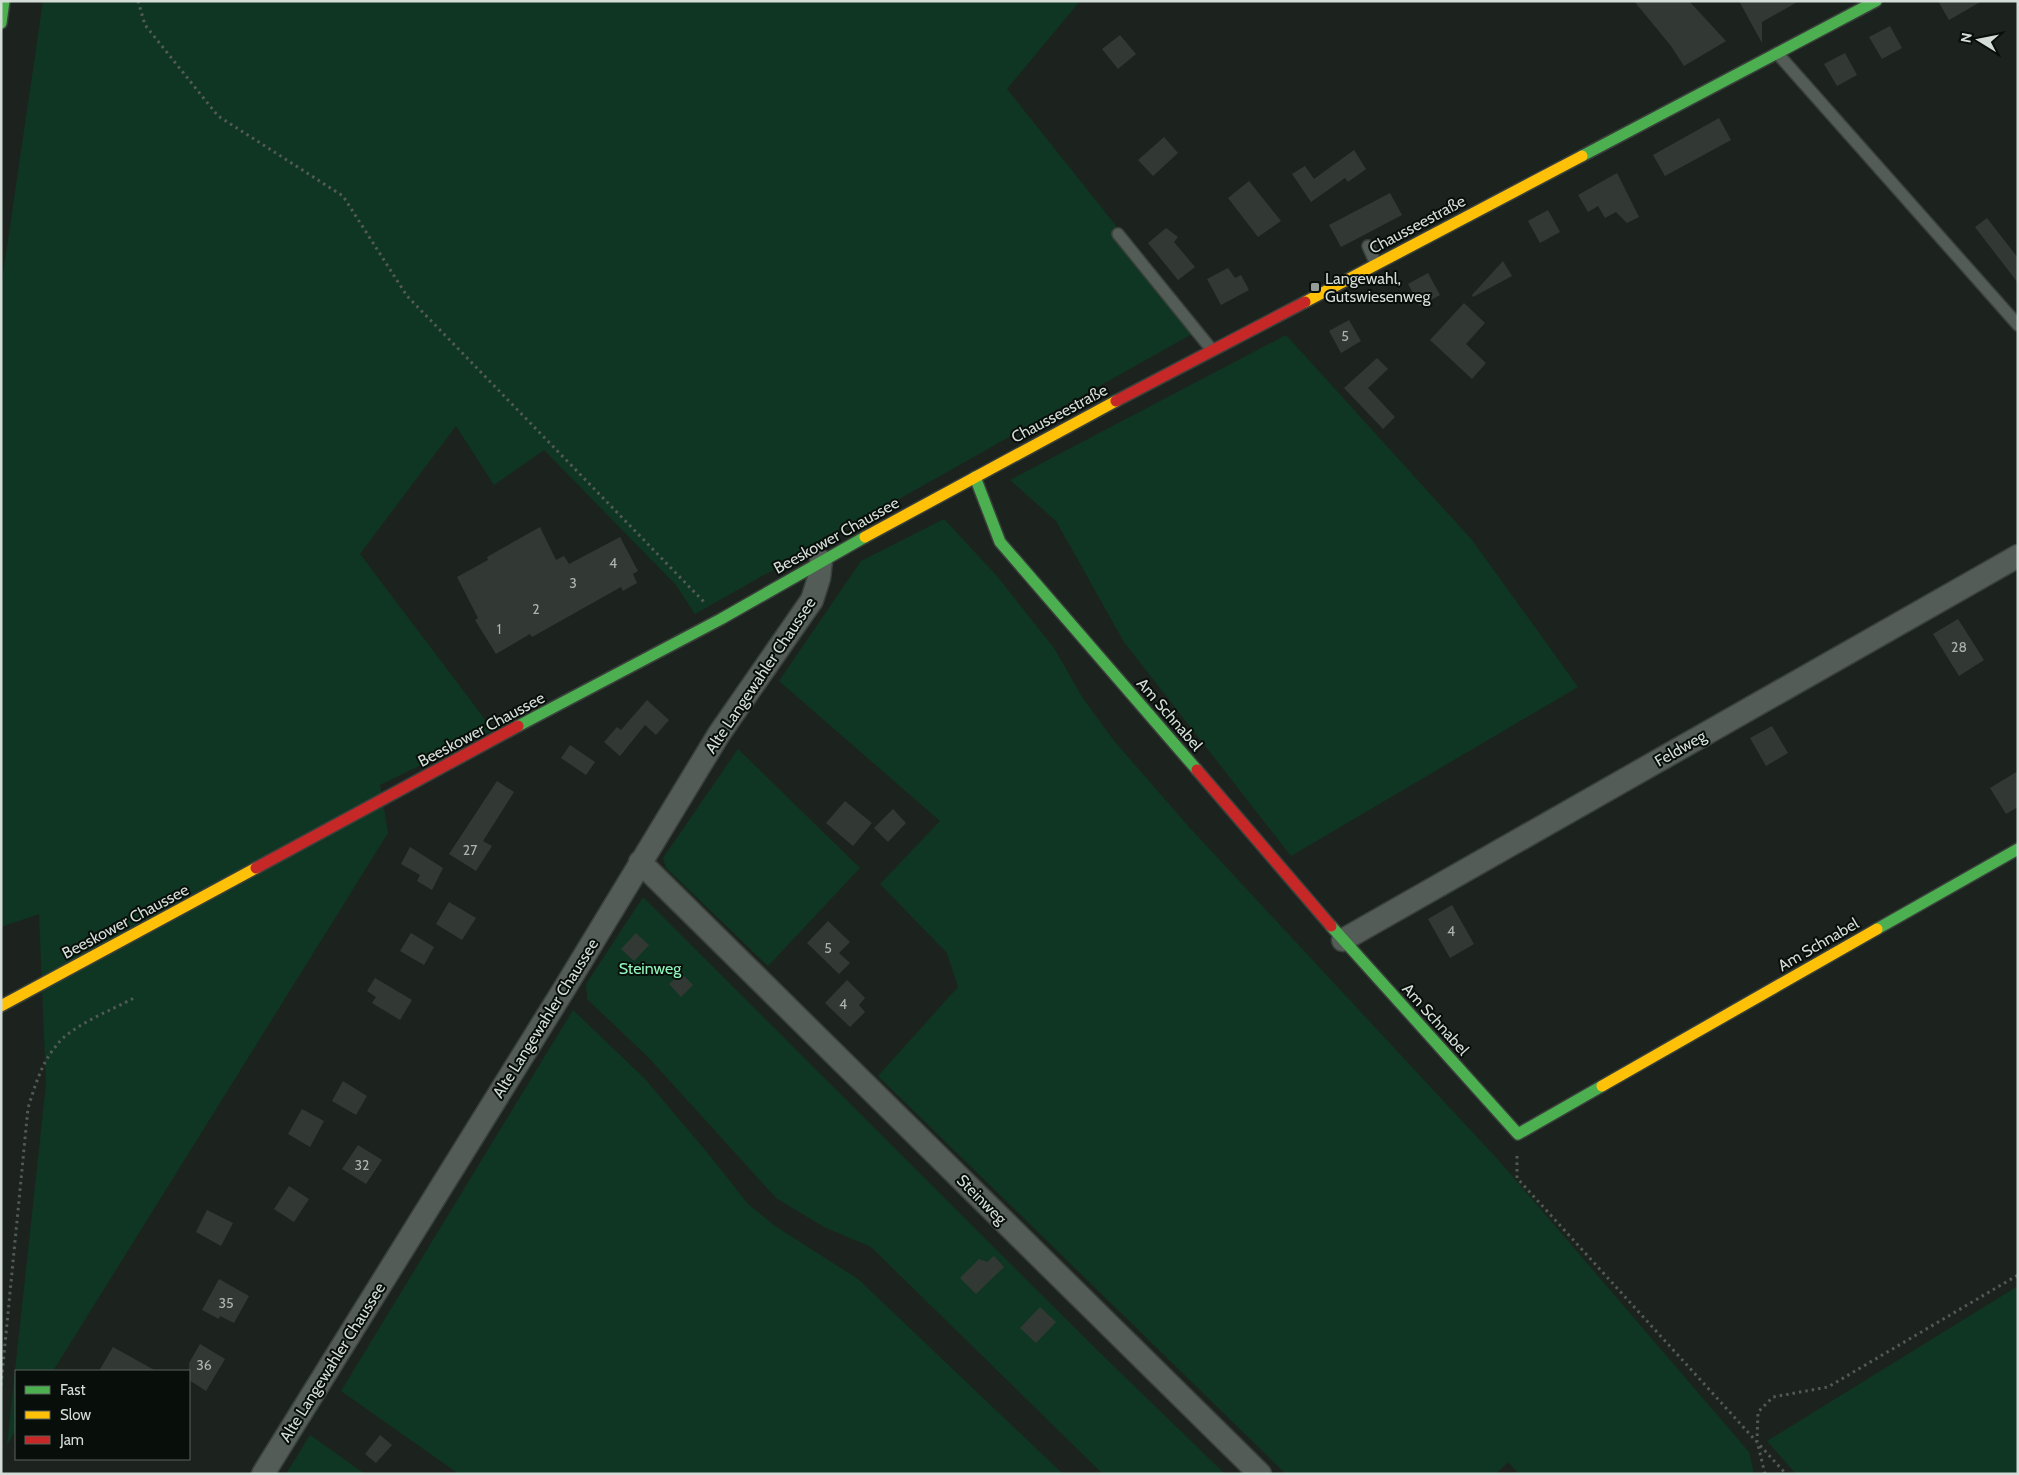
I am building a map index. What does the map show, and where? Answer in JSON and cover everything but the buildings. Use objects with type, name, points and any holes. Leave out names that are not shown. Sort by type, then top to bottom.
[{"type":"main road","points":[[1,23],[4,1]]},
{"type":"main road","name":"Chausseestraße","points":[[975,477],[1212,350],[1876,1]]},
{"type":"main road","name":"Beeskower Chaussee","points":[[1,1006],[639,661],[721,619],[975,477]]},
{"type":"main road","name":"Am Schnabel","points":[[975,477],[1000,542],[1343,940],[1518,1134],[2018,849]]},
{"type":"street","name":"Feldweg","points":[[1343,940],[2018,556]]},
{"type":"street","name":"Alte Langewahler Chaussee","points":[[263,1474],[561,994],[719,734],[812,600],[819,578],[821,562]]},
{"type":"street","name":"Steinweg","points":[[640,862],[1260,1474]]},
{"type":"lane","points":[[1777,54],[2018,325]]},
{"type":"lane","points":[[1118,234],[1212,350]]},
{"type":"lane","points":[[1368,246],[1376,264]]},
{"type":"path","points":[[138,1],[145,25],[218,116],[343,196],[407,296],[721,619]]},
{"type":"path","points":[[1,1385],[28,1108],[41,1069],[56,1044],[79,1027],[134,998]]},
{"type":"path","points":[[1518,1134],[1517,1178],[1786,1474]]},
{"type":"path","points":[[1765,1474],[1757,1441],[1758,1412],[1773,1397],[1828,1387],[2018,1275]]},
{"type":"green space","points":[[43,1],[1080,1],[1007,89],[1199,330],[695,614],[676,585],[544,450],[494,485],[456,426],[360,554],[493,730],[380,785],[388,833],[54,1370],[15,1370],[46,1084],[39,914],[1,927],[1,288]]},
{"type":"green space","points":[[1286,335],[1472,540],[1578,687],[1291,856],[1124,642],[1056,521],[1010,480]]},
{"type":"green space","points":[[944,519],[996,575],[1054,648],[1082,697],[1115,742],[1189,827],[1501,1163],[1749,1452],[1754,1474],[1519,1474],[1508,1462],[1496,1474],[1286,1474],[878,1076],[958,987],[947,953],[880,884],[940,821],[779,681],[861,561]]},
{"type":"green space","points":[[738,749],[860,868],[768,966],[666,868],[663,858]]},
{"type":"green space","name":"Steinweg","points":[[643,897],[1096,1349],[1225,1474],[1103,1474],[871,1247],[824,1227],[776,1198],[648,1057],[587,999],[586,984]]},
{"type":"green space","points":[[573,1010],[645,1079],[748,1204],[775,1226],[858,1279],[1063,1474],[459,1474],[341,1391]]},
{"type":"green space","points":[[2018,1286],[2018,1474],[1796,1474],[1767,1441]]},
{"type":"green space","points":[[15,1371],[15,1432],[7,1445]]},
{"type":"green space","points":[[310,1435],[365,1474],[286,1474]]},
{"type":"traffic: fast","points":[[1,23],[4,1]]},
{"type":"traffic: fast","points":[[1582,156],[1876,1]]},
{"type":"traffic: fast","points":[[975,477],[1000,542],[1197,770]]},
{"type":"traffic: fast","points":[[518,726],[721,619],[865,537]]},
{"type":"traffic: fast","points":[[1877,929],[2018,849]]},
{"type":"traffic: fast","points":[[1331,926],[1518,1134],[1602,1086]]},
{"type":"traffic: slow","points":[[1305,302],[1582,156]]},
{"type":"traffic: slow","points":[[865,537],[1116,401]]},
{"type":"traffic: slow","points":[[1,1006],[256,868]]},
{"type":"traffic: slow","points":[[1602,1086],[1877,929]]},
{"type":"traffic: jam","points":[[1116,401],[1305,302]]},
{"type":"traffic: jam","points":[[256,868],[518,726]]},
{"type":"traffic: jam","points":[[1197,770],[1331,926]]},
{"type":"place","name":"Langewahl, Gutswiesenweg","points":[[1315,287]]}]
